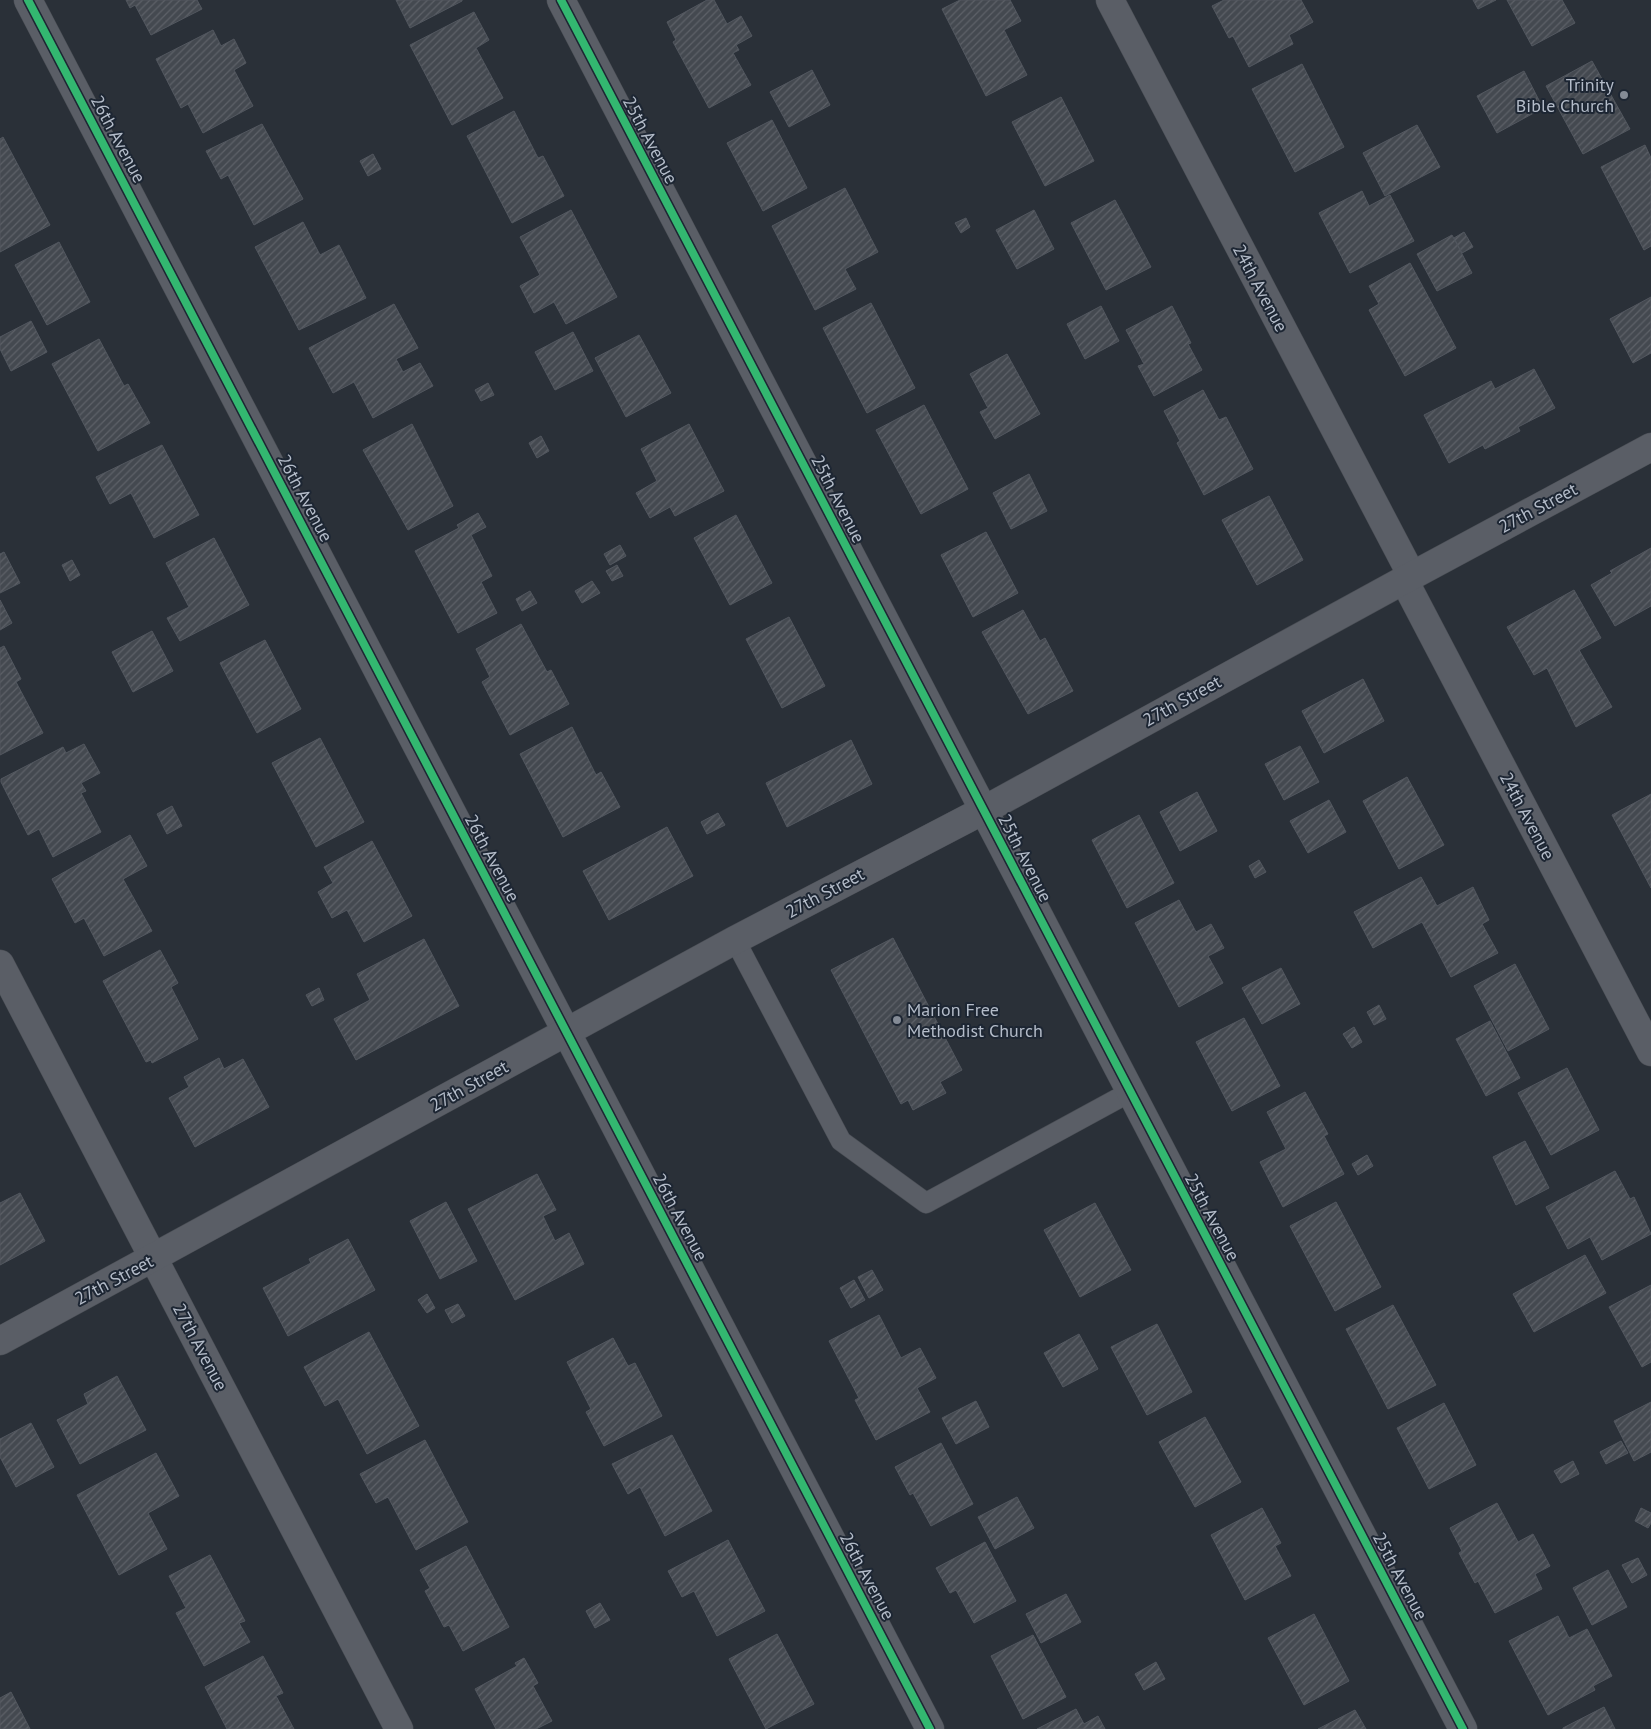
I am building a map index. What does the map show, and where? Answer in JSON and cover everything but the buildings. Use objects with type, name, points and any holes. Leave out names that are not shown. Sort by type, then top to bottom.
[{"type":"street","name":"26th Avenue","points":[[28,0],[930,1729]]},
{"type":"street","name":"25th Avenue","points":[[560,0],[1463,1729]]},
{"type":"street","name":"24th Avenue","points":[[1110,0],[1408,578],[1642,1013],[1651,1052]]},
{"type":"street","name":"27th Street","points":[[0,1341],[154,1259],[735,940],[984,810],[1651,447]]},
{"type":"street","name":"27th Avenue","points":[[0,964],[399,1729]]},
{"type":"lane","points":[[735,940],[841,1141],[926,1203],[1130,1092]]},
{"type":"cycle path","points":[[28,0],[930,1729]]},
{"type":"cycle path","points":[[561,0],[1463,1729]]},
{"type":"place","name":"Trinity Bible Church","points":[[1624,95]]},
{"type":"place","name":"Marion Free Methodist Church","points":[[897,1020]]}]
